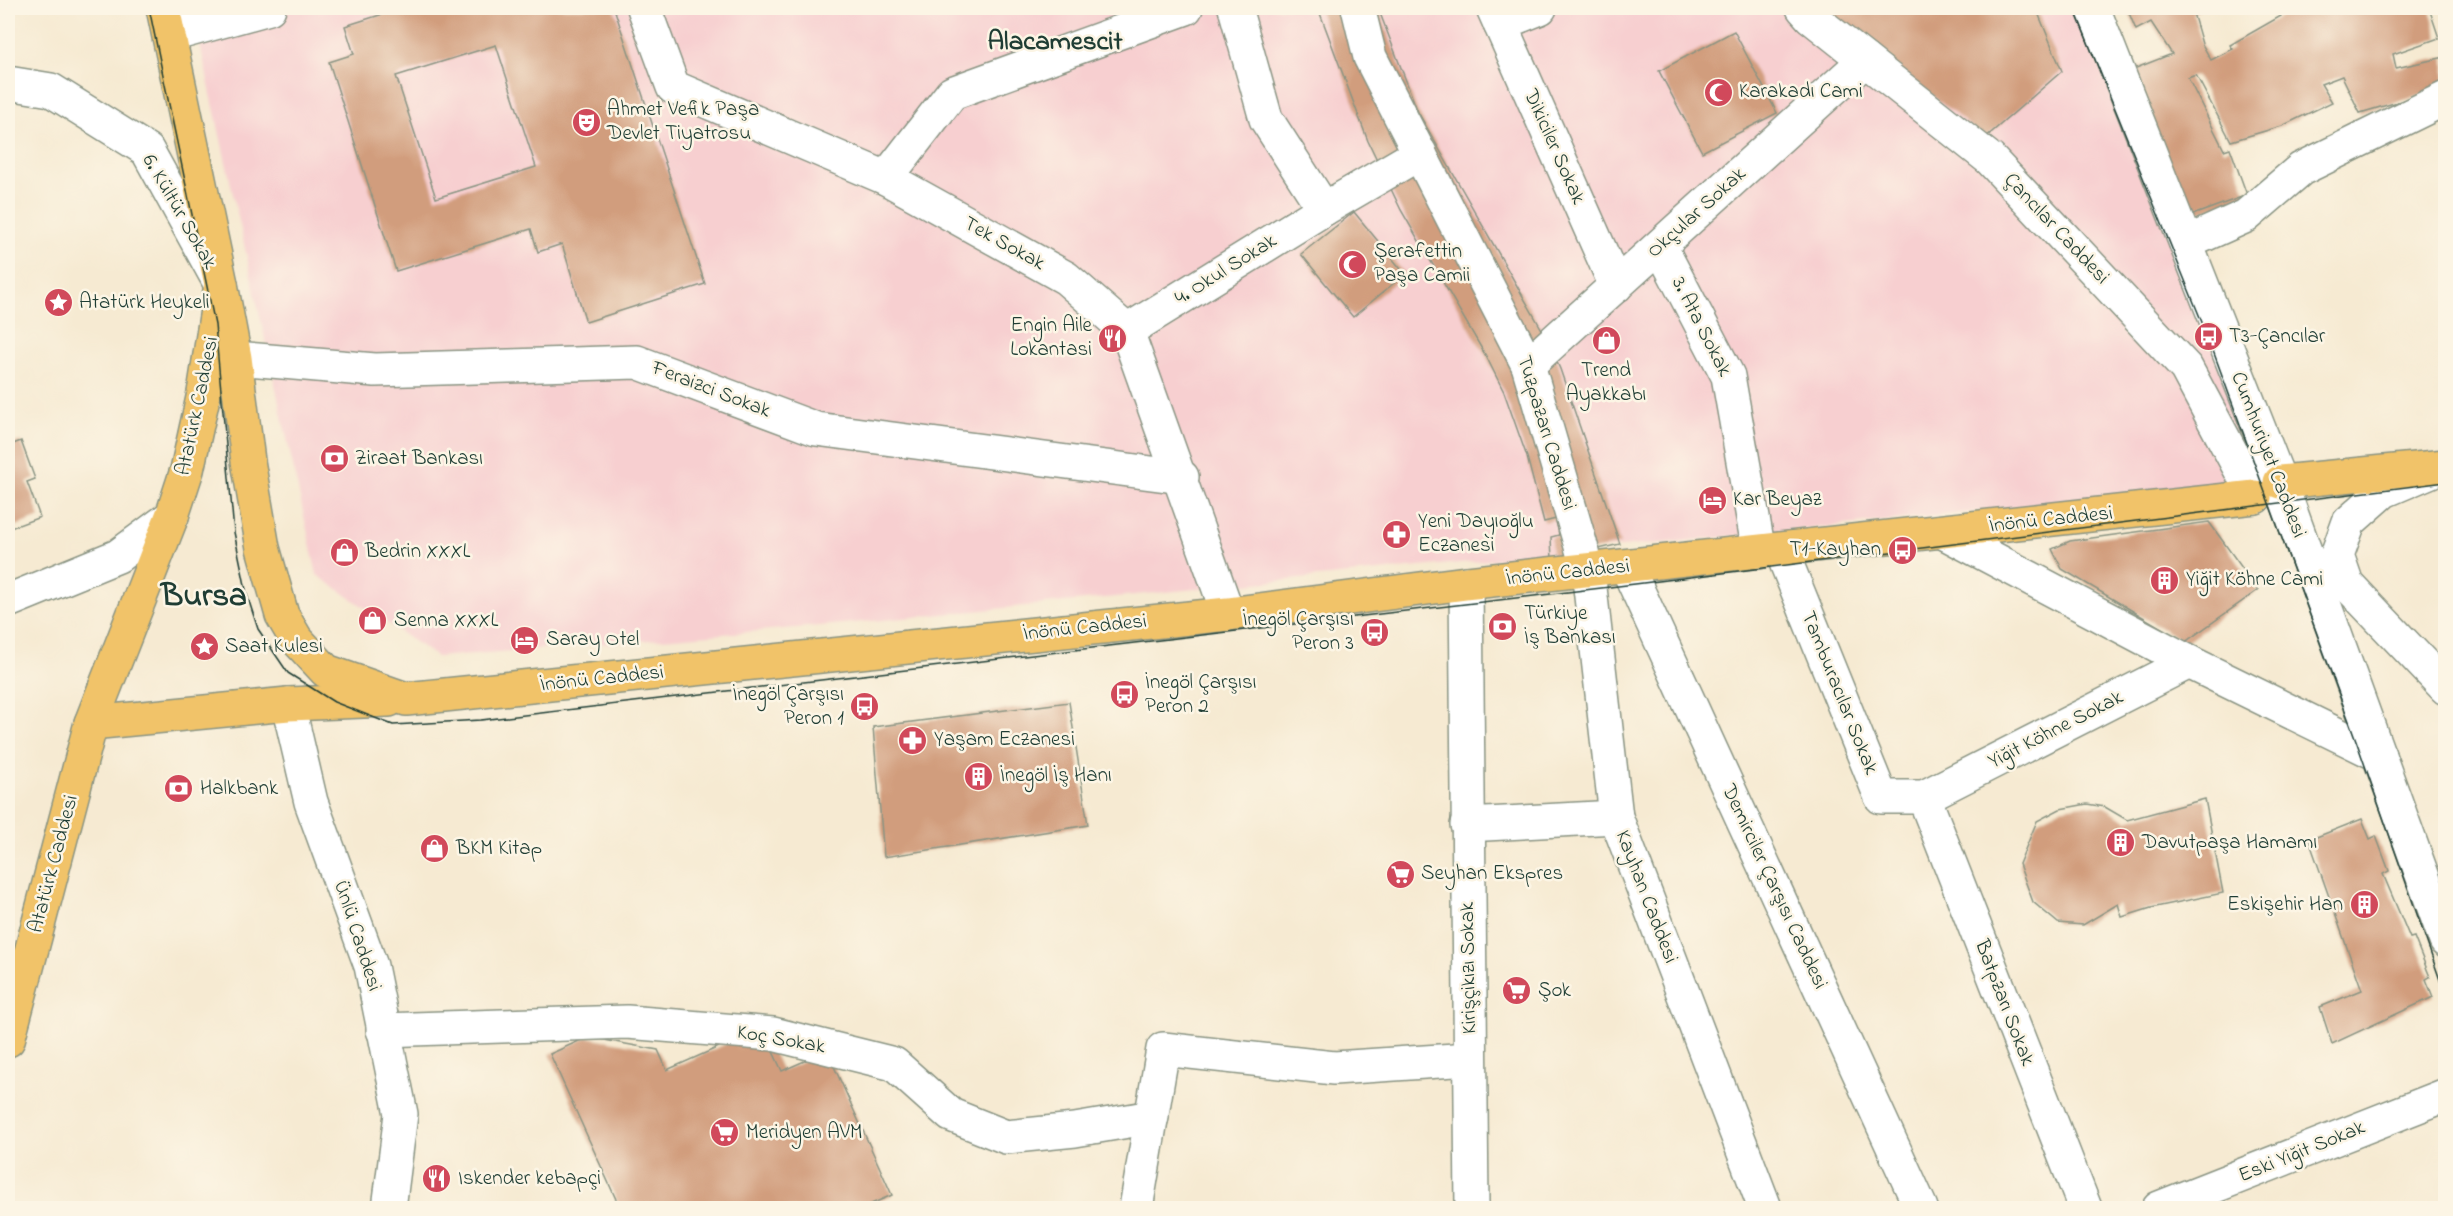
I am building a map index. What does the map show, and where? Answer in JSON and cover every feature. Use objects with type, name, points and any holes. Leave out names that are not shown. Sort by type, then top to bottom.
[{"type":"main road","name":"Atatürk Caddesi","points":[[8,1040],[92,723],[172,516],[196,435],[220,284],[167,21]]},
{"type":"main road","name":"İnönü Caddesi","points":[[220,284],[235,358],[248,460],[263,548],[282,615],[296,639],[326,671],[406,699],[1228,614],[1466,583],[1943,532],[2444,468]]},
{"type":"main road","points":[[92,723],[288,704],[406,699]]},
{"type":"street","points":[[167,21],[269,8]]},
{"type":"street","name":"Tek Sokak","points":[[644,8],[673,87],[886,178],[1066,278],[1127,331],[1182,477],[1228,614]]},
{"type":"street","points":[[886,178],[952,93],[1186,8]]},
{"type":"street","points":[[1235,8],[1266,119],[1324,209]]},
{"type":"street","name":"Tuzpazarı Caddesi","points":[[1358,8],[1370,57],[1528,365],[1588,570]]},
{"type":"street","points":[[1497,16],[1540,8]]},
{"type":"street","name":"Cumhuriyet Caddesi","points":[[2093,8],[2186,243],[2267,490],[2379,755],[2445,941]]},
{"type":"street","name":"Çancılar Caddesi","points":[[1813,11],[1866,60],[1990,159],[2186,368],[2267,490]]},
{"type":"street","name":"Dikiciler Sokak","points":[[1497,16],[1616,286]]},
{"type":"street","name":"Okçular Sokak","points":[[1528,365],[1866,60]]},
{"type":"street","name":"6. Kültür Sokak","points":[[8,83],[51,90],[147,150],[202,255],[220,284]]},
{"type":"street","points":[[2186,243],[2246,216],[2301,169],[2445,98]]},
{"type":"street","name":"4. Okul Sokak","points":[[1127,331],[1324,209],[1420,153]]},
{"type":"street","name":"3. Ata Sokak","points":[[1660,246],[1728,376],[1770,551]]},
{"type":"street","name":"Feraizci Sokak","points":[[235,358],[375,370],[637,362],[816,429],[1182,477]]},
{"type":"street","points":[[2444,468],[2384,491],[2349,522],[2337,555],[2347,584],[2445,688]]},
{"type":"street","points":[[8,601],[118,556],[172,516]]},
{"type":"street","points":[[1943,532],[2189,662],[2379,755]]},
{"type":"street","name":"Tamburacılar Sokak","points":[[1770,551],[1881,796],[1924,797]]},
{"type":"street","name":"Demirciler Çarşısı Caddesi","points":[[1627,567],[1921,1209]]},
{"type":"street","name":"Kayhan Caddesi","points":[[1588,570],[1616,817],[1765,1209]]},
{"type":"street","name":"Kirişçikızı Sokak","points":[[1466,583],[1472,1209]]},
{"type":"street","name":"Yiğit Köhne Sokak","points":[[1924,797],[2189,662]]},
{"type":"street","name":"Ünlü Caddesi","points":[[288,704],[311,802],[370,966],[401,1114],[389,1209]]},
{"type":"street","name":"Batpzarı Sokak","points":[[1924,797],[2085,1209]]},
{"type":"street","points":[[1467,825],[1616,817]]},
{"type":"street","name":"Koç Sokak","points":[[384,1030],[627,1022],[773,1034],[894,1064],[951,1115],[1006,1137],[1075,1130],[1152,1117]]},
{"type":"street","points":[[1136,1209],[1163,1049],[1334,1068],[1470,1059]]},
{"type":"street","name":"Eski Yiğit Sokak","points":[[2159,1209],[2445,1095]]},
{"type":"shaded area","points":[[192,8],[2085,8],[2280,482],[832,625],[437,657],[317,575]]},
{"type":"building","name":"Ahmet Vefik Paşa Devlet Tiyatrosu","points":[[402,8],[614,8],[705,284],[586,322],[562,244],[538,252],[531,229],[396,271],[329,62],[354,54],[345,26]],"holes":[[[496,45],[536,167],[436,198],[396,76]]]},
{"type":"building","points":[[1318,8],[1378,8],[1418,112],[1545,335],[1560,369],[1620,544],[1552,560],[1551,537],[1559,535],[1556,519],[1544,522],[1527,457],[1504,392],[1486,356],[1401,210],[1368,141]]},
{"type":"building","points":[[1828,8],[2036,8],[2062,71],[1985,138],[1825,10]]},
{"type":"building","points":[[2127,8],[2203,8],[2193,13],[2202,44],[2211,60],[2233,49],[2230,45],[2281,16],[2276,8],[2429,8],[2439,38],[2393,54],[2396,68],[2445,57],[2445,88],[2360,113],[2342,76],[2321,84],[2332,102],[2282,126],[2231,141],[2196,75],[2188,78],[2224,150],[2230,148],[2247,195],[2187,217],[2131,70],[2172,54],[2151,22],[2136,30]]},
{"type":"building","name":"Karakadı Cami","points":[[1734,31],[1777,113],[1702,152],[1659,71]]},
{"type":"building","name":"Şerafettin Paşa Camii","points":[[1354,212],[1405,274],[1353,317],[1301,254]]},
{"type":"building","points":[[8,430],[13,444],[21,441],[35,479],[27,482],[40,517],[8,529]]},
{"type":"building","name":"Yiğit Köhne Cami","points":[[2209,522],[2258,590],[2185,642],[2062,569],[2052,549],[2070,541]]},
{"type":"building","name":"İnegöl İş Hanı","points":[[1069,702],[1088,825],[884,857],[873,727]]},
{"type":"building","name":"Davutpaşa Hamamı","points":[[2205,799],[2223,893],[2151,908],[2122,917],[2118,904],[2083,925],[2058,923],[2033,902],[2019,864],[2037,821],[2060,809],[2087,804],[2105,807],[2127,820]]},
{"type":"building","name":"Eskişehir Han","points":[[2362,819],[2370,839],[2376,836],[2389,871],[2383,874],[2410,938],[2414,937],[2430,977],[2426,979],[2433,997],[2332,1044],[2320,1007],[2362,990],[2309,840]]},
{"type":"building","name":"Meridyen AVM","points":[[762,1028],[782,1071],[827,1051],[892,1195],[862,1208],[620,1208],[550,1054],[588,1037],[658,1050],[667,1070]]},
{"type":"tram line","points":[[149,8],[215,325],[234,532],[247,595],[258,629],[288,673],[334,702],[393,725],[481,720],[1635,584],[2446,482]]},
{"type":"tram line","points":[[2074,8],[2208,337],[2357,743],[2446,997]]},
{"type":"place","name":"Karakadı Cami","points":[[1718,92]]},
{"type":"place","name":"Ahmet Vefik Paşa Devlet Tiyatrosu","points":[[586,122]]},
{"type":"place","name":"Şerafettin Paşa Camii","points":[[1353,264]]},
{"type":"place","name":"Atatürk Heykeli","points":[[58,303]]},
{"type":"place","name":"T3-Çancılar","points":[[2208,337]]},
{"type":"place","name":"Engin Aile Lokantasi","points":[[1113,338]]},
{"type":"place","name":"Trend Ayakkabı","points":[[1606,340]]},
{"type":"place","name":"Ziraat Bankası","points":[[334,459]]},
{"type":"place","name":"Kar Beyaz","points":[[1712,500]]},
{"type":"place","name":"Yeni Dayıoğlu Eczanesi","points":[[1397,534]]},
{"type":"place","name":"T1-Kayhan","points":[[1902,550]]},
{"type":"place","name":"Bedrin XXXL","points":[[344,552]]},
{"type":"place","name":"Yiğit Köhne Cami","points":[[2165,580]]},
{"type":"place","name":"Senna XXXL","points":[[373,621]]},
{"type":"place","name":"Türkiye İş Bankası","points":[[1503,626]]},
{"type":"place","name":"İnegöl Çarşısı Peron 3","points":[[1375,632]]},
{"type":"place","name":"Saray Otel","points":[[525,640]]},
{"type":"place","name":"Saat Kulesi","points":[[204,647]]},
{"type":"place","name":"İnegöl Çarşısı Peron 2","points":[[1124,695]]},
{"type":"place","name":"İnegöl Çarşısı Peron 1","points":[[865,707]]},
{"type":"place","name":"Yaşam Eczanesi","points":[[913,740]]},
{"type":"place","name":"İnegöl İş Hanı","points":[[979,776]]},
{"type":"place","name":"Halkbank","points":[[179,789]]},
{"type":"place","name":"Davutpaşa Hamamı","points":[[2121,843]]},
{"type":"place","name":"BKM Kitap","points":[[435,849]]},
{"type":"place","name":"Seyhan Ekspres","points":[[1400,874]]},
{"type":"place","name":"Eskişehir Han","points":[[2364,905]]},
{"type":"place","name":"Şok","points":[[1517,991]]},
{"type":"place","name":"Meridyen AVM","points":[[725,1133]]},
{"type":"place","name":"Iskender kebapçi","points":[[437,1179]]},
{"type":"district","name":"Alacamescit","points":[[1055,42]]},
{"type":"district","name":"Bursa","points":[[204,597]]}]
